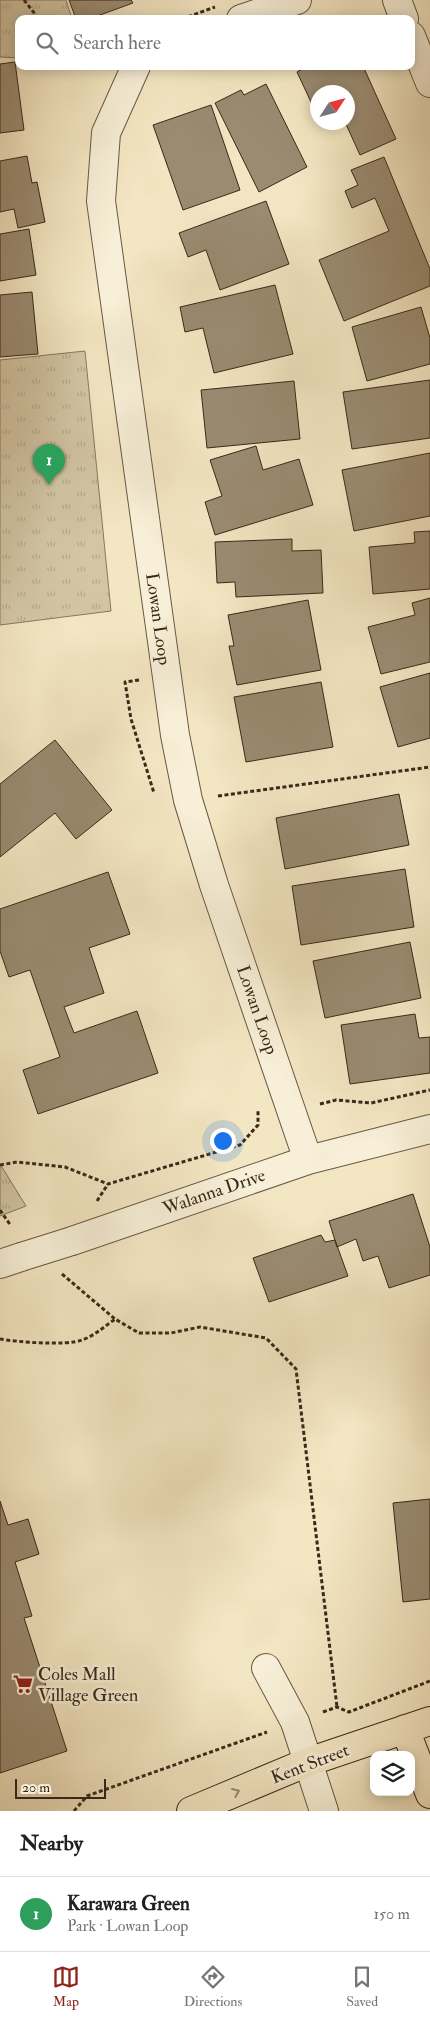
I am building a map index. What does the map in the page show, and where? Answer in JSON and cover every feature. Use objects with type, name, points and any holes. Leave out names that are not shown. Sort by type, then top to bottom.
[{"type":"main road","name":"Kent Street","points":[[191,1811],[308,1762],[418,1725]]},
{"type":"main road","points":[[418,1725],[430,1794]]},
{"type":"street","points":[[232,11],[297,0]]},
{"type":"street","points":[[397,0],[403,15]]},
{"type":"street","points":[[415,46],[430,83]]},
{"type":"street","name":"Lowan Loop","points":[[134,70],[106,133],[101,201],[172,716],[188,800],[214,885],[308,1160]]},
{"type":"street","name":"Walanna Drive","points":[[11,1261],[308,1160],[430,1129]]},
{"type":"street","points":[[266,1668],[295,1722],[324,1811]]},
{"type":"path","points":[[24,0],[36,15]]},
{"type":"path","points":[[207,15],[232,11]]},
{"type":"path","points":[[188,800],[430,767]]},
{"type":"path","points":[[314,1106],[336,1100],[370,1103],[430,1090]]},
{"type":"path","points":[[0,1165],[17,1162],[66,1167],[108,1184],[240,1145],[258,1125]]},
{"type":"path","points":[[0,1210],[11,1226]]},
{"type":"path","points":[[62,1274],[115,1320],[139,1333],[171,1333],[200,1327],[266,1338],[296,1369],[337,1707]]},
{"type":"path","points":[[0,1339],[68,1343],[81,1341],[94,1335],[115,1320]]},
{"type":"path","points":[[74,1811],[87,1796],[337,1707],[349,1712],[430,1681]]},
{"type":"green space","points":[[0,0],[66,0],[71,15],[15,15],[15,58],[0,57]]},
{"type":"green space","points":[[85,351],[111,611],[0,625],[0,360]]},
{"type":"green space","points":[[0,1164],[26,1206],[0,1216]]},
{"type":"building","points":[[69,0],[131,0],[133,3],[100,15],[75,15]]},
{"type":"building","points":[[15,62],[24,130],[0,133],[0,64]]},
{"type":"building","points":[[301,70],[365,70],[396,139],[360,155],[349,130],[355,130],[355,85],[310,85],[310,100],[297,72]]},
{"type":"building","points":[[266,84],[307,167],[259,192],[215,103],[241,90],[244,95]]},
{"type":"building","points":[[211,105],[240,190],[183,210],[153,125]]},
{"type":"building","points":[[27,156],[32,183],[37,182],[45,222],[18,228],[14,209],[0,212],[0,161]]},
{"type":"building","points":[[384,157],[430,269],[430,286],[344,321],[319,260],[389,231],[375,198],[352,208],[345,191],[358,185],[351,170]]},
{"type":"building","points":[[266,201],[289,264],[220,290],[206,250],[188,257],[179,233]]},
{"type":"building","points":[[29,229],[36,275],[0,281],[0,234]]},
{"type":"building","points":[[275,285],[293,354],[214,373],[203,328],[185,332],[180,307]]},
{"type":"building","points":[[32,292],[38,354],[0,357],[0,295]]},
{"type":"building","points":[[421,307],[430,338],[430,364],[367,381],[352,327]]},
{"type":"building","points":[[430,380],[430,438],[352,449],[343,392]]},
{"type":"building","points":[[294,381],[300,439],[207,448],[201,390]]},
{"type":"building","points":[[256,446],[263,470],[299,459],[313,505],[215,535],[205,502],[222,496],[210,460]]},
{"type":"building","points":[[430,453],[430,516],[354,531],[342,470]]},
{"type":"building","points":[[430,531],[430,589],[373,594],[369,547],[415,543],[414,532]]},
{"type":"building","points":[[292,539],[292,551],[321,550],[323,593],[236,597],[235,582],[217,583],[215,542]]},
{"type":"building","points":[[430,598],[430,662],[381,674],[368,627],[415,615],[412,603]]},
{"type":"building","points":[[308,600],[321,670],[237,685],[229,646],[234,646],[228,615]]},
{"type":"building","points":[[430,673],[430,738],[398,747],[380,687]]},
{"type":"building","points":[[321,682],[333,747],[246,762],[234,697]]},
{"type":"building","points":[[55,740],[112,810],[76,839],[55,813],[0,857],[0,784]]},
{"type":"building","points":[[399,794],[409,845],[285,869],[276,818]]},
{"type":"building","points":[[405,869],[414,927],[301,945],[292,886]]},
{"type":"building","points":[[108,872],[130,934],[89,948],[104,993],[64,1007],[74,1033],[137,1011],[158,1073],[38,1114],[23,1070],[60,1057],[30,970],[9,977],[0,951],[0,909]]},
{"type":"building","points":[[410,942],[421,998],[325,1018],[313,961]]},
{"type":"building","points":[[415,1014],[419,1038],[430,1037],[430,1073],[350,1084],[341,1025]]},
{"type":"building","points":[[413,1194],[430,1247],[430,1275],[389,1288],[378,1256],[363,1261],[356,1239],[337,1247],[329,1221]]},
{"type":"building","points":[[321,1235],[325,1242],[335,1240],[348,1276],[269,1302],[253,1258]]},
{"type":"building","points":[[430,1499],[430,1599],[403,1602],[393,1503]]},
{"type":"building","name":"Coles Mall Village Green","points":[[0,1501],[8,1525],[28,1519],[39,1554],[15,1562],[32,1616],[24,1618],[67,1751],[0,1773]]},
{"type":"place","name":"Karawara Green","points":[[49,485]]},
{"type":"place","name":"Coles Mall Village Green","points":[[23,1684]]}]
